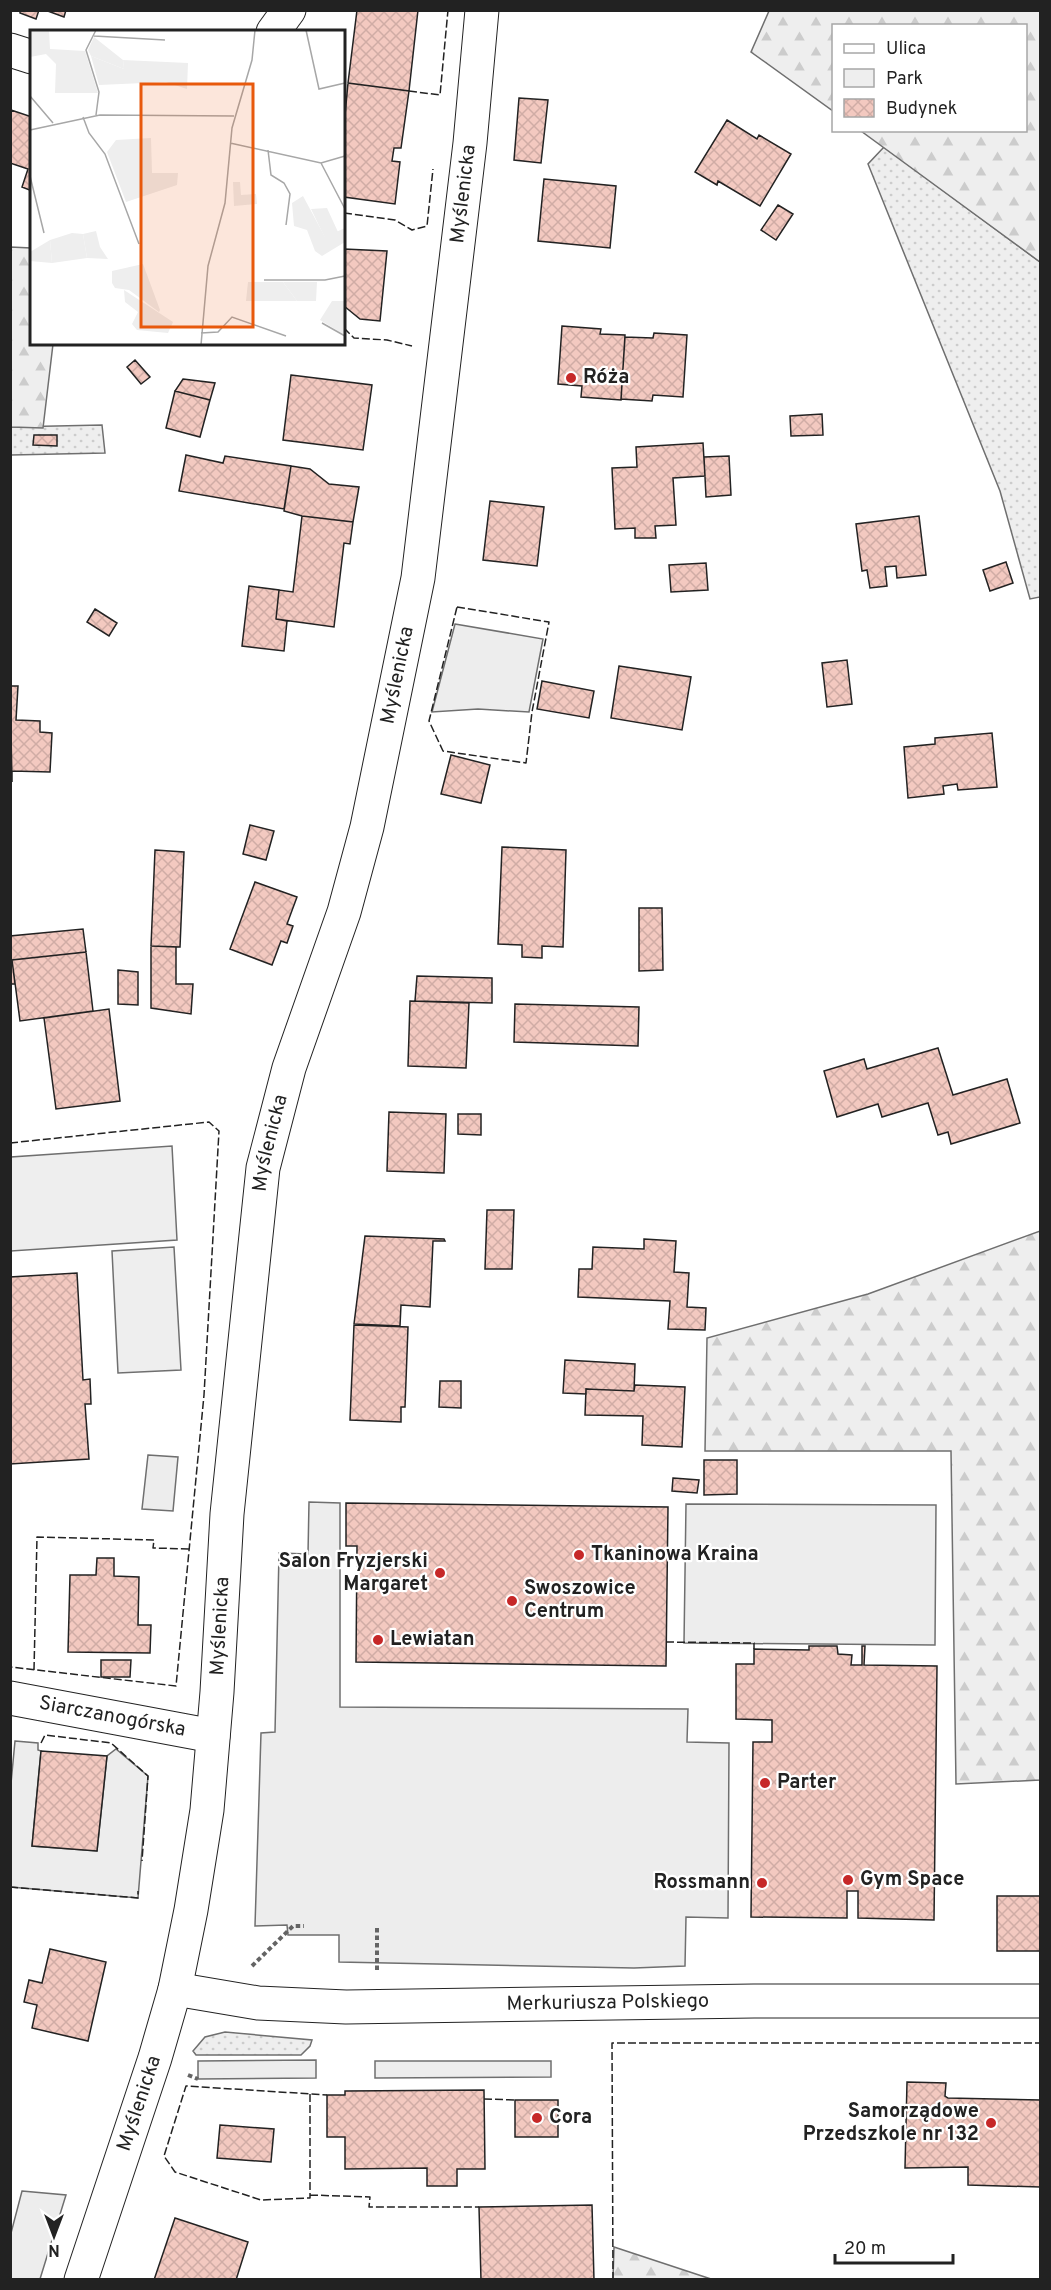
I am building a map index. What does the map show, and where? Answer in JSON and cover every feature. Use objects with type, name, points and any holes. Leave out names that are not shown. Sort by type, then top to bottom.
[{"type":"street","points":[[274,30],[289,10]]},
{"type":"street","name":"Myślenicka","points":[[81,2280],[155,2058],[175,1989],[203,1843],[213,1736],[227,1514],[263,1168],[289,1068],[344,912],[367,827],[418,578],[470,142],[482,10]]},
{"type":"street","points":[[10,50],[30,56]]},
{"type":"street","name":"Siarczanogórska","points":[[10,1698],[213,1736]]},
{"type":"street","name":"Merkuriusza Polskiego","points":[[175,1989],[258,2003],[346,2007],[685,2002],[1041,2001]]},
{"type":"path","points":[[248,1974],[253,1964],[293,1926],[304,1926]]},
{"type":"path","points":[[377,1927],[377,1955]]},
{"type":"green space","points":[[769,11],[1040,11],[1040,262],[862,132],[1027,132],[1027,24],[832,24],[832,110],[751,52]]},
{"type":"green space","points":[[884,147],[1040,262],[1040,597],[1030,599],[1000,491],[868,164]]},
{"type":"green space","points":[[10,247],[30,248],[30,345],[53,345],[43,428],[11,427]]},
{"type":"green space","points":[[102,425],[105,453],[11,455],[10,427]]},
{"type":"green space","points":[[172,1146],[177,1240],[11,1251],[11,1157]]},
{"type":"green space","points":[[1040,1231],[1040,1780],[956,1784],[951,1451],[705,1451],[707,1338],[868,1294]]},
{"type":"green space","points":[[174,1247],[181,1370],[118,1373],[112,1251]]},
{"type":"green space","points":[[225,2032],[312,2040],[310,2046],[301,2055],[196,2055],[193,2051],[205,2037]]},
{"type":"green space","points":[[614,2247],[711,2279],[613,2279]]},
{"type":"shaded area","points":[[455,624],[543,639],[529,712],[478,709],[432,712]]},
{"type":"shaded area","points":[[148,1455],[178,1457],[173,1511],[142,1509]]},
{"type":"shaded area","points":[[309,1502],[340,1503],[340,1707],[688,1709],[687,1742],[729,1743],[728,1918],[686,1917],[685,1966],[634,1968],[339,1962],[339,1935],[288,1935],[287,1925],[255,1926],[261,1733],[275,1732],[279,1553],[308,1554]]},
{"type":"shaded area","points":[[686,1504],[936,1505],[935,1645],[684,1643]]},
{"type":"shaded area","points":[[15,1741],[38,1743],[38,1750],[41,1751],[32,1846],[97,1851],[107,1756],[116,1749],[148,1776],[138,1898],[11,1887],[10,1794]]},
{"type":"shaded area","points":[[316,2060],[316,2078],[198,2079],[198,2061]]},
{"type":"shaded area","points":[[375,2061],[551,2061],[551,2077],[375,2078]]},
{"type":"shaded area","points":[[22,2191],[66,2195],[40,2279],[11,2279],[11,2233]]},
{"type":"building","points":[[20,10],[39,10],[36,19],[20,13]]},
{"type":"building","points":[[45,10],[66,10],[64,17]]},
{"type":"building","points":[[357,10],[418,10],[409,91],[348,83]]},
{"type":"building","points":[[348,83],[409,91],[401,148],[394,148],[392,161],[400,162],[395,204],[345,197],[345,115]]},
{"type":"building","points":[[519,98],[548,100],[541,163],[514,160]]},
{"type":"building","points":[[11,110],[30,116],[30,190],[22,187],[28,169],[10,163]]},
{"type":"building","points":[[727,120],[757,139],[759,135],[791,154],[760,206],[718,181],[717,185],[695,172]]},
{"type":"building","points":[[544,179],[616,186],[610,248],[538,241]]},
{"type":"building","points":[[778,205],[793,214],[776,240],[761,230]]},
{"type":"building","points":[[345,249],[387,251],[380,321],[360,319],[345,307]]},
{"type":"building","points":[[562,326],[601,329],[600,334],[625,335],[621,400],[581,397],[582,386],[558,384]]},
{"type":"building","points":[[654,333],[687,335],[683,397],[653,395],[652,401],[621,399],[625,337],[653,338]]},
{"type":"building","points":[[135,360],[150,377],[141,384],[127,367]]},
{"type":"building","points":[[291,375],[372,385],[363,450],[283,440]]},
{"type":"building","points":[[183,379],[215,383],[210,400],[175,391]]},
{"type":"building","points":[[175,391],[210,400],[200,437],[166,428]]},
{"type":"building","points":[[822,414],[823,435],[791,436],[790,416]]},
{"type":"building","points":[[34,435],[57,435],[57,446],[33,445]]},
{"type":"building","points":[[703,443],[705,476],[673,478],[676,525],[655,526],[656,538],[635,538],[635,528],[615,529],[612,468],[637,467],[636,447]]},
{"type":"building","points":[[186,455],[223,463],[225,456],[291,466],[284,509],[179,491]]},
{"type":"building","points":[[729,456],[731,495],[706,497],[704,457]]},
{"type":"building","points":[[291,466],[310,469],[329,484],[359,487],[353,522],[302,516],[284,511]]},
{"type":"building","points":[[490,501],[544,507],[537,566],[483,560]]},
{"type":"building","points":[[302,516],[353,522],[350,544],[344,543],[334,627],[276,619],[279,590],[293,592]]},
{"type":"building","points":[[919,516],[926,575],[897,578],[896,566],[885,567],[887,586],[870,588],[867,570],[862,571],[856,524]]},
{"type":"building","points":[[1006,562],[1013,583],[990,591],[983,570]]},
{"type":"building","points":[[706,563],[708,590],[671,592],[669,565]]},
{"type":"building","points":[[249,586],[279,590],[276,619],[287,621],[284,651],[242,646]]},
{"type":"building","points":[[95,609],[117,623],[109,636],[87,622]]},
{"type":"building","points":[[847,660],[852,704],[827,707],[822,663]]},
{"type":"building","points":[[619,666],[691,677],[682,730],[611,718]]},
{"type":"building","points":[[542,681],[594,691],[589,718],[537,709]]},
{"type":"building","points":[[10,686],[18,686],[16,720],[40,721],[40,732],[52,733],[50,772],[12,771],[12,782]]},
{"type":"building","points":[[992,733],[997,787],[958,790],[957,784],[943,786],[944,794],[908,798],[904,747],[935,744],[935,738]]},
{"type":"building","points":[[451,755],[490,765],[481,803],[441,794]]},
{"type":"building","points":[[250,825],[274,831],[266,860],[243,854]]},
{"type":"building","points":[[502,847],[566,850],[563,947],[542,946],[542,958],[522,957],[522,945],[498,944]]},
{"type":"building","points":[[155,850],[184,852],[180,947],[151,946]]},
{"type":"building","points":[[255,882],[297,897],[287,924],[293,926],[287,943],[281,941],[272,965],[230,949]]},
{"type":"building","points":[[639,908],[662,908],[663,970],[639,971]]},
{"type":"building","points":[[83,929],[86,952],[12,960],[15,984],[10,984],[10,936]]},
{"type":"building","points":[[151,946],[176,947],[176,984],[193,984],[191,1014],[151,1008]]},
{"type":"building","points":[[86,952],[93,1011],[20,1021],[12,960]]},
{"type":"building","points":[[118,970],[138,972],[138,1005],[118,1004]]},
{"type":"building","points":[[417,976],[492,978],[492,1003],[415,1001]]},
{"type":"building","points":[[410,1001],[469,1003],[466,1068],[408,1066]]},
{"type":"building","points":[[515,1004],[639,1007],[638,1046],[514,1042]]},
{"type":"building","points":[[109,1009],[120,1101],[56,1109],[44,1018]]},
{"type":"building","points":[[938,1048],[953,1095],[1007,1079],[1020,1123],[951,1144],[948,1132],[938,1135],[928,1103],[882,1117],[878,1104],[837,1117],[824,1071],[864,1059],[867,1069]]},
{"type":"building","points":[[389,1112],[446,1114],[444,1173],[387,1171]]},
{"type":"building","points":[[458,1114],[481,1114],[481,1135],[458,1134]]},
{"type":"building","points":[[487,1210],[514,1210],[512,1269],[485,1269]]},
{"type":"building","points":[[365,1236],[444,1239],[445,1241],[433,1241],[430,1307],[401,1305],[400,1326],[354,1324]]},
{"type":"building","points":[[644,1239],[676,1241],[674,1272],[689,1273],[687,1307],[706,1308],[705,1330],[668,1329],[670,1301],[578,1297],[579,1269],[592,1269],[593,1247],[644,1249]]},
{"type":"building","points":[[77,1273],[83,1380],[90,1379],[91,1404],[85,1404],[89,1459],[10,1464],[10,1277]]},
{"type":"building","points":[[354,1325],[408,1327],[405,1407],[401,1407],[401,1422],[350,1420]]},
{"type":"building","points":[[565,1360],[635,1364],[634,1391],[586,1389],[586,1394],[563,1393]]},
{"type":"building","points":[[440,1381],[461,1381],[461,1408],[439,1407]]},
{"type":"building","points":[[635,1385],[685,1387],[682,1447],[642,1445],[643,1416],[585,1415],[586,1389],[634,1391]]},
{"type":"building","points":[[704,1460],[737,1460],[737,1494],[704,1495]]},
{"type":"building","points":[[673,1478],[699,1480],[697,1493],[672,1491]]},
{"type":"building","name":"Swoszowice Centrum","points":[[346,1503],[668,1507],[666,1666],[356,1662],[357,1546],[346,1546]]},
{"type":"building","points":[[97,1558],[114,1558],[114,1576],[139,1577],[138,1625],[151,1625],[150,1653],[68,1652],[70,1575],[96,1575]]},
{"type":"building","points":[[809,1646],[837,1646],[838,1654],[852,1655],[851,1665],[862,1665],[862,1646],[865,1646],[864,1665],[937,1666],[934,1920],[858,1918],[858,1891],[847,1891],[847,1918],[751,1917],[753,1742],[772,1742],[772,1720],[736,1719],[736,1664],[754,1664],[754,1649],[809,1650]]},
{"type":"building","points":[[101,1660],[131,1660],[130,1677],[101,1677]]},
{"type":"building","points":[[41,1751],[107,1756],[97,1851],[32,1846]]},
{"type":"building","points":[[997,1896],[1040,1896],[1040,1951],[997,1951]]},
{"type":"building","points":[[50,1949],[106,1962],[88,2041],[32,2028],[37,2005],[24,2002],[29,1980],[42,1983]]},
{"type":"building","points":[[907,2082],[946,2083],[945,2096],[948,2098],[1040,2100],[1040,2187],[968,2185],[968,2167],[905,2168]]},
{"type":"building","points":[[484,2090],[485,2169],[457,2169],[457,2186],[427,2186],[427,2168],[345,2169],[345,2137],[327,2137],[327,2095],[345,2095],[345,2091]]},
{"type":"building","name":"Cora","points":[[515,2100],[558,2100],[558,2137],[515,2137]]},
{"type":"building","points":[[220,2125],[274,2129],[271,2162],[217,2158]]},
{"type":"building","points":[[592,2205],[594,2280],[481,2280],[479,2207]]},
{"type":"building","points":[[175,2218],[248,2242],[236,2280],[154,2280]]},
{"type":"fence","points":[[409,91],[440,95],[448,10]]},
{"type":"fence","points":[[345,213],[395,220],[412,230],[427,226],[433,169]]},
{"type":"fence","points":[[345,329],[354,338],[387,340],[412,346]]},
{"type":"fence","points":[[457,607],[549,622],[532,712],[526,763],[443,751],[429,721],[457,607]]},
{"type":"fence","points":[[10,1143],[209,1122],[219,1131],[204,1395],[176,1686],[10,1667]]},
{"type":"fence","points":[[34,1670],[37,1537],[154,1540],[153,1548],[190,1549]]},
{"type":"fence","points":[[666,1642],[754,1643],[754,1649]]},
{"type":"fence","points":[[41,1743],[45,1735],[111,1743],[148,1776],[142,1861]]},
{"type":"fence","points":[[10,1887],[138,1898],[138,1891]]},
{"type":"fence","points":[[613,2280],[612,2043],[1040,2043]]},
{"type":"fence","points":[[310,2094],[310,2198],[261,2200],[175,2172],[164,2156],[186,2086],[327,2095]]},
{"type":"fence","points":[[484,2099],[515,2100]]},
{"type":"fence","points":[[310,2195],[370,2197],[369,2207],[479,2207]]},
{"type":"place","name":"Róża","points":[[571,378]]},
{"type":"place","name":"Tkaninowa Kraina","points":[[579,1555]]},
{"type":"place","name":"Salon Fryzjerski Margaret","points":[[440,1573]]},
{"type":"place","name":"Swoszowice Centrum","points":[[512,1601]]},
{"type":"place","name":"Lewiatan","points":[[378,1640]]},
{"type":"place","name":"Parter","points":[[765,1783]]},
{"type":"place","name":"Gym Space","points":[[848,1880]]},
{"type":"place","name":"Rossmann","points":[[762,1883]]},
{"type":"place","name":"Cora","points":[[537,2118]]},
{"type":"place","name":"Samorządowe Przedszkole nr 132","points":[[991,2123]]}]
